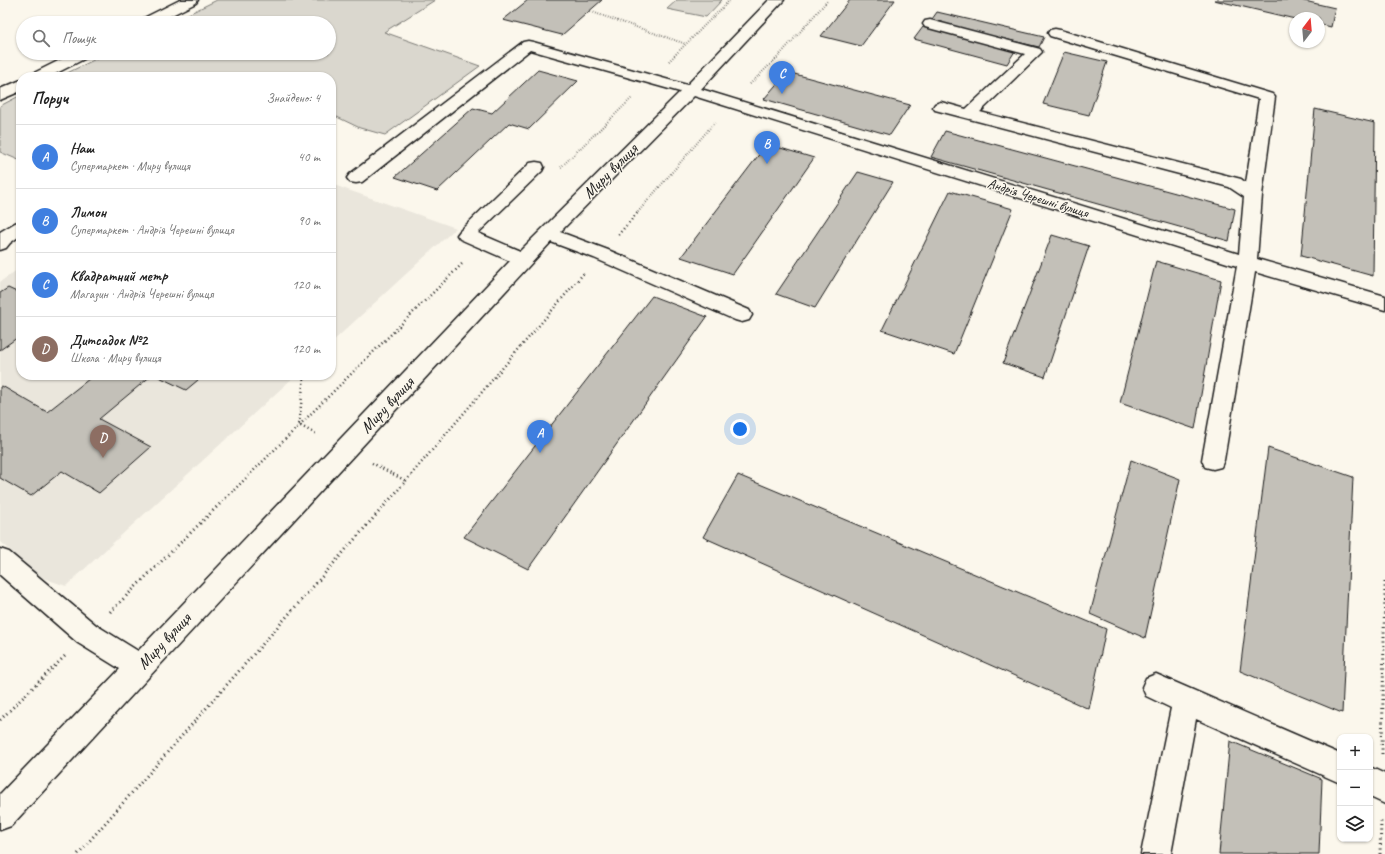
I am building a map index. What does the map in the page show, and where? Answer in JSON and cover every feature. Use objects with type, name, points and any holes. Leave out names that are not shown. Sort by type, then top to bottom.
[{"type":"street","points":[[159,16],[191,0]]},
{"type":"street","name":"Миру вулиця","points":[[0,815],[523,259],[691,90],[777,0]]},
{"type":"street","points":[[930,24],[1035,52],[968,114]]},
{"type":"street","points":[[1055,33],[1267,97],[1253,195],[1247,263],[1213,460]]},
{"type":"street","name":"Андрія Черешні вулиця","points":[[356,178],[528,46],[732,102],[1247,263],[1385,303]]},
{"type":"street","points":[[47,72],[71,60]]},
{"type":"street","points":[[0,95],[16,87]]},
{"type":"street","points":[[941,107],[1235,183],[1253,195]]},
{"type":"street","points":[[523,259],[466,235],[536,167]]},
{"type":"street","points":[[0,244],[3,239],[16,230]]},
{"type":"street","points":[[548,234],[601,254],[742,315]]},
{"type":"street","points":[[0,560],[87,634],[140,667]]},
{"type":"street","points":[[1156,688],[1337,768]]},
{"type":"street","points":[[1156,854],[1186,700]]},
{"type":"path","points":[[559,169],[651,80],[730,0]]},
{"type":"path","points":[[78,854],[406,481],[732,102],[778,57],[828,0]]},
{"type":"path","points":[[589,11],[686,44]]},
{"type":"path","points":[[0,720],[485,242]]},
{"type":"path","points":[[300,425],[304,380]]},
{"type":"path","points":[[1380,854],[1379,786],[1385,582]]},
{"type":"shaded area","points":[[217,0],[435,0],[384,32],[480,66],[385,135],[360,128],[336,117],[336,72],[69,72],[94,60],[336,60],[336,16],[184,16]]},
{"type":"shaded area","points":[[677,0],[722,0],[706,17],[667,9]]},
{"type":"shaded area","points":[[16,98],[16,159],[0,152],[0,106]]},
{"type":"shaded area","points":[[336,186],[456,228],[336,338]]},
{"type":"shaded area","points":[[16,271],[16,380],[291,380],[66,586],[40,577],[0,541],[0,282]]},
{"type":"building","points":[[528,0],[602,0],[562,35],[503,20]]},
{"type":"building","points":[[850,0],[895,0],[861,46],[821,36]]},
{"type":"building","points":[[1214,0],[1300,0],[1335,8],[1331,27],[1325,26],[1325,12],[1289,12],[1289,18]]},
{"type":"building","points":[[937,12],[1044,37],[1039,47],[930,22]]},
{"type":"building","points":[[923,27],[1015,51],[1007,64],[914,39]]},
{"type":"building","points":[[1064,52],[1107,62],[1089,115],[1043,104]]},
{"type":"building","points":[[538,70],[578,81],[529,129],[509,123],[437,191],[395,177],[473,108],[492,113]]},
{"type":"building","points":[[787,72],[910,105],[890,135],[764,99]]},
{"type":"building","points":[[1315,109],[1375,123],[1373,276],[1301,256]]},
{"type":"building","points":[[945,131],[1235,209],[1229,241],[931,157]]},
{"type":"building","points":[[767,144],[814,158],[733,274],[681,257]]},
{"type":"building","points":[[858,172],[893,182],[815,308],[776,294]]},
{"type":"building","points":[[950,191],[1013,209],[954,354],[882,330]]},
{"type":"building","points":[[1052,235],[1089,246],[1045,377],[1003,363]]},
{"type":"building","points":[[1156,261],[1221,280],[1195,429],[1120,403]]},
{"type":"building","points":[[8,288],[16,292],[16,339],[0,350],[0,293]]},
{"type":"building","points":[[652,296],[707,317],[528,569],[464,537]]},
{"type":"building","points":[[88,380],[146,380],[99,419],[151,447],[99,493],[62,471],[31,496],[0,478],[0,387],[2,386],[47,412]]},
{"type":"building","points":[[165,380],[198,380],[186,390]]},
{"type":"building","points":[[1268,448],[1353,477],[1342,713],[1240,671]]},
{"type":"building","points":[[1131,460],[1180,479],[1145,638],[1090,614]]},
{"type":"building","points":[[738,475],[1106,629],[1089,709],[703,537]]},
{"type":"building","points":[[1230,741],[1322,779],[1319,854],[1219,854]]},
{"type":"place","name":"Квадратний метр","points":[[782,94]]},
{"type":"place","name":"Лимон","points":[[767,164]]},
{"type":"place","name":"Наш","points":[[540,453]]},
{"type":"place","name":"Дитсадок №2","points":[[103,458]]}]
